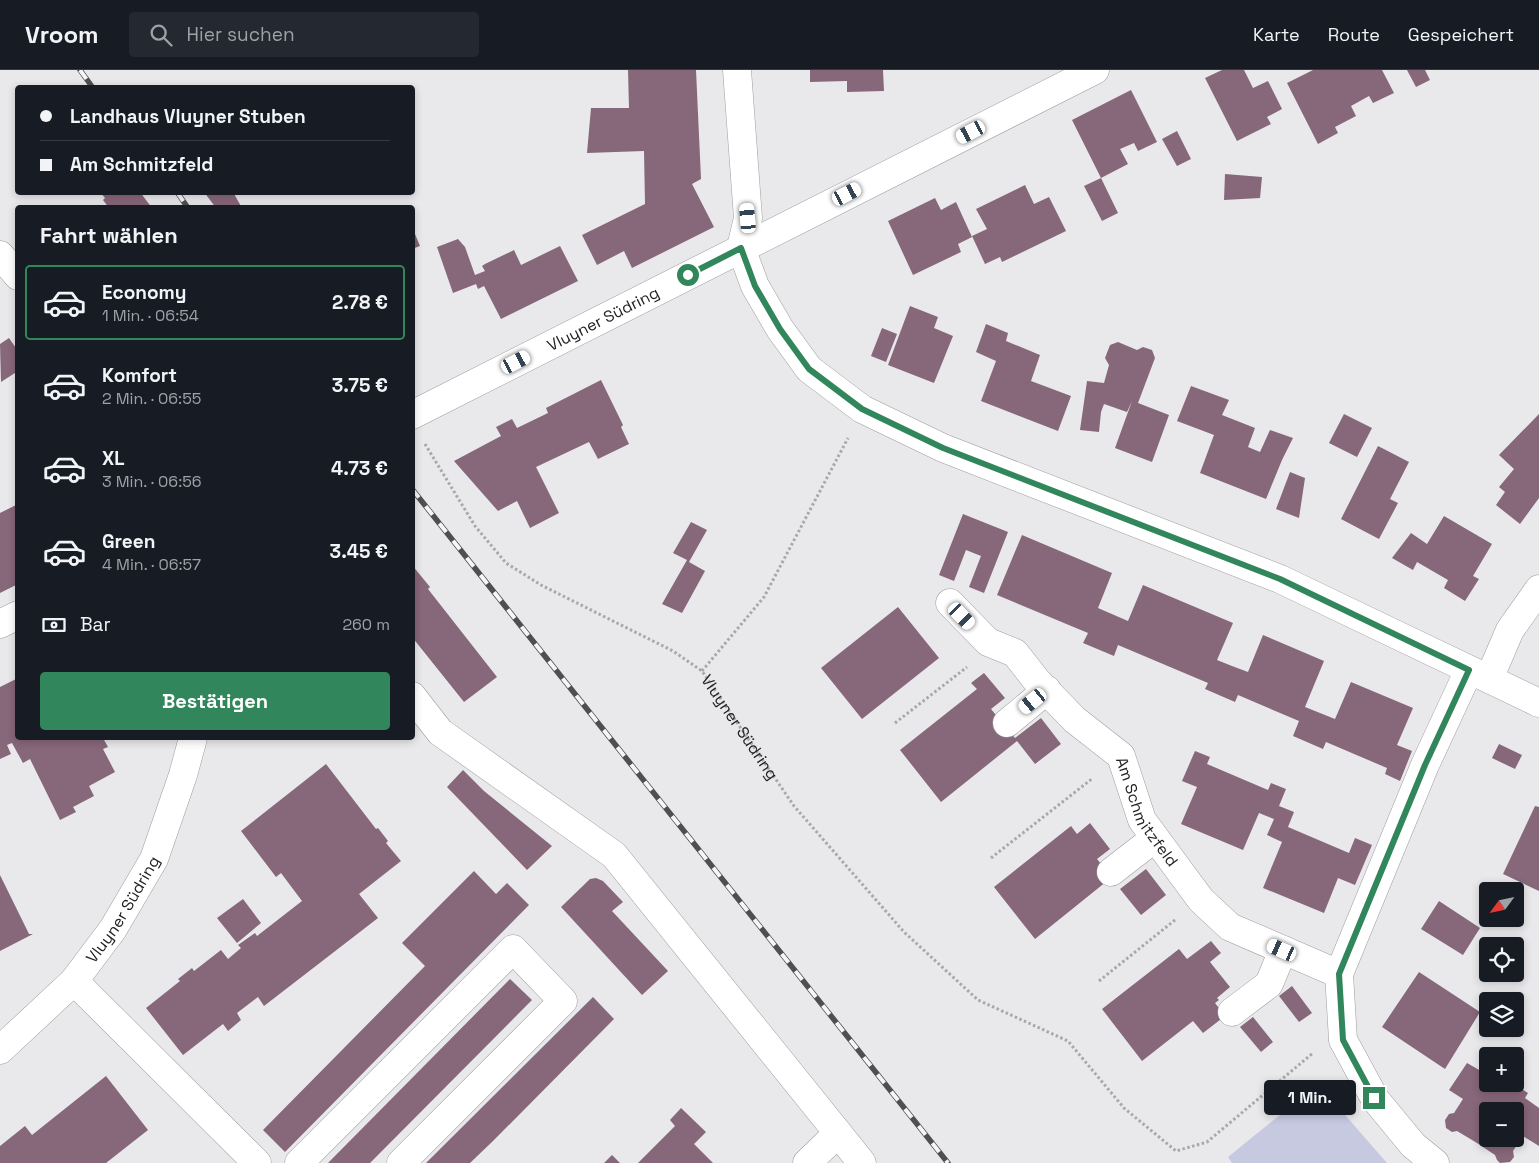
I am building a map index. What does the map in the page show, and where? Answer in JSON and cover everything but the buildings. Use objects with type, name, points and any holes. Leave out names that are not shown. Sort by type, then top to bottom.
[{"type":"street","points":[[737,70],[748,218],[741,248],[755,286],[780,329],[809,369],[862,409],[943,448],[1280,579],[1539,703]]},
{"type":"street","name":"Vluyner Südring","points":[[417,426],[741,248],[1095,70]]},
{"type":"street","points":[[0,255],[15,272]]},
{"type":"street","points":[[1436,1163],[1413,1145],[1374,1098],[1343,1040],[1339,974],[1425,765],[1479,675],[1539,589]]},
{"type":"street","name":"Am Schmitzfeld","points":[[950,604],[988,642],[1015,654],[1076,720],[1121,756],[1142,820],[1201,900],[1230,928],[1339,974]]},
{"type":"street","points":[[0,624],[15,616]]},
{"type":"street","points":[[1007,723],[1047,690]]},
{"type":"street","points":[[415,700],[440,732],[614,855],[862,1163]]},
{"type":"street","name":"Vluyner Südring","points":[[0,1050],[74,981],[113,929],[154,859],[183,775],[192,740]]},
{"type":"street","points":[[1111,872],[1155,838]]},
{"type":"street","points":[[299,1163],[513,949],[563,1001],[401,1163]]},
{"type":"street","points":[[1232,1012],[1269,984],[1282,950]]},
{"type":"street","points":[[74,981],[257,1163]]},
{"type":"street","points":[[807,1163],[838,1133]]},
{"type":"path","points":[[702,671],[764,597],[862,409]]},
{"type":"path","name":"Vluyner Südring","points":[[417,426],[475,526],[506,563],[540,585],[673,651],[702,671],[794,806],[852,875],[904,932],[978,1000],[1068,1041],[1124,1108],[1176,1151],[1208,1142],[1314,1052],[1343,1040]]},
{"type":"path","points":[[895,723],[996,646]]},
{"type":"path","points":[[992,858],[1121,756]]},
{"type":"path","points":[[1099,981],[1201,900]]},
{"type":"shaded area","points":[[1318,1084],[1387,1163],[1232,1163],[1228,1157]]},
{"type":"railway","points":[[80,70],[91,85]]},
{"type":"railway","points":[[179,195],[186,205]]},
{"type":"railway","points":[[415,493],[948,1163]]},
{"type":"route","points":[[688,275],[741,248],[755,286],[780,329],[809,369],[862,409],[943,448],[1280,579],[1469,670],[1425,765],[1339,974],[1343,1040],[1374,1098]]}]
